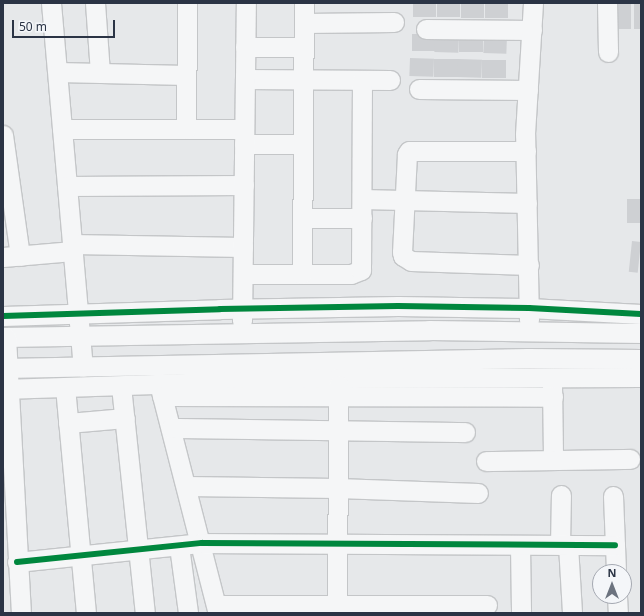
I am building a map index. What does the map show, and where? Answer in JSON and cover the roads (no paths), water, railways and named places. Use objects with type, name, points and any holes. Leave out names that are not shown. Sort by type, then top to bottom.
[{"type":"street","points":[[51,3],[83,367]]},
{"type":"street","points":[[95,3],[100,73]]},
{"type":"street","points":[[186,129],[187,3]]},
{"type":"street","points":[[242,333],[246,3]]},
{"type":"street","points":[[302,274],[304,3]]},
{"type":"street","points":[[529,330],[526,150],[533,3]]},
{"type":"street","points":[[607,3],[608,52]]},
{"type":"street","points":[[304,23],[394,22]]},
{"type":"street","points":[[426,29],[532,30]]},
{"type":"street","points":[[245,47],[304,47]]},
{"type":"street","points":[[58,72],[186,75]]},
{"type":"street","points":[[245,79],[390,80]]},
{"type":"street","points":[[243,274],[351,274],[361,270],[362,80]]},
{"type":"street","points":[[419,89],[528,90]]},
{"type":"street","points":[[62,128],[186,129],[303,144]]},
{"type":"street","points":[[3,134],[11,256],[72,248],[243,246]]},
{"type":"street","points":[[526,150],[409,150],[407,154],[402,252],[406,259],[529,265]]},
{"type":"street","points":[[67,186],[244,185]]},
{"type":"street","points":[[362,199],[527,203]]},
{"type":"street","points":[[302,218],[362,218]]},
{"type":"street","points":[[3,316],[242,308],[529,308],[641,314]]},
{"type":"street","points":[[21,613],[10,585],[17,562],[4,337],[529,330],[641,333]]},
{"type":"street","points":[[6,389],[122,386],[158,382],[338,379],[528,358],[552,368],[641,377]]},
{"type":"street","points":[[552,368],[641,358]]},
{"type":"street","points":[[6,368],[83,367],[158,382],[338,379],[552,397]]},
{"type":"street","points":[[552,368],[552,460]]},
{"type":"street","points":[[337,609],[338,379]]},
{"type":"street","points":[[158,382],[202,543],[218,609],[337,609],[486,606]]},
{"type":"street","points":[[122,386],[145,613]]},
{"type":"street","points":[[65,387],[79,556],[86,613]]},
{"type":"street","points":[[68,423],[125,418]]},
{"type":"street","points":[[171,428],[466,432]]},
{"type":"street","points":[[486,461],[630,459]]},
{"type":"street","points":[[186,486],[337,488],[478,493]]},
{"type":"street","points":[[561,495],[564,545],[572,613]]},
{"type":"street","points":[[613,496],[616,564]]},
{"type":"street","points":[[17,562],[202,543],[520,546],[615,545]]},
{"type":"street","points":[[179,546],[188,613]]},
{"type":"street","points":[[520,546],[521,613]]}]
